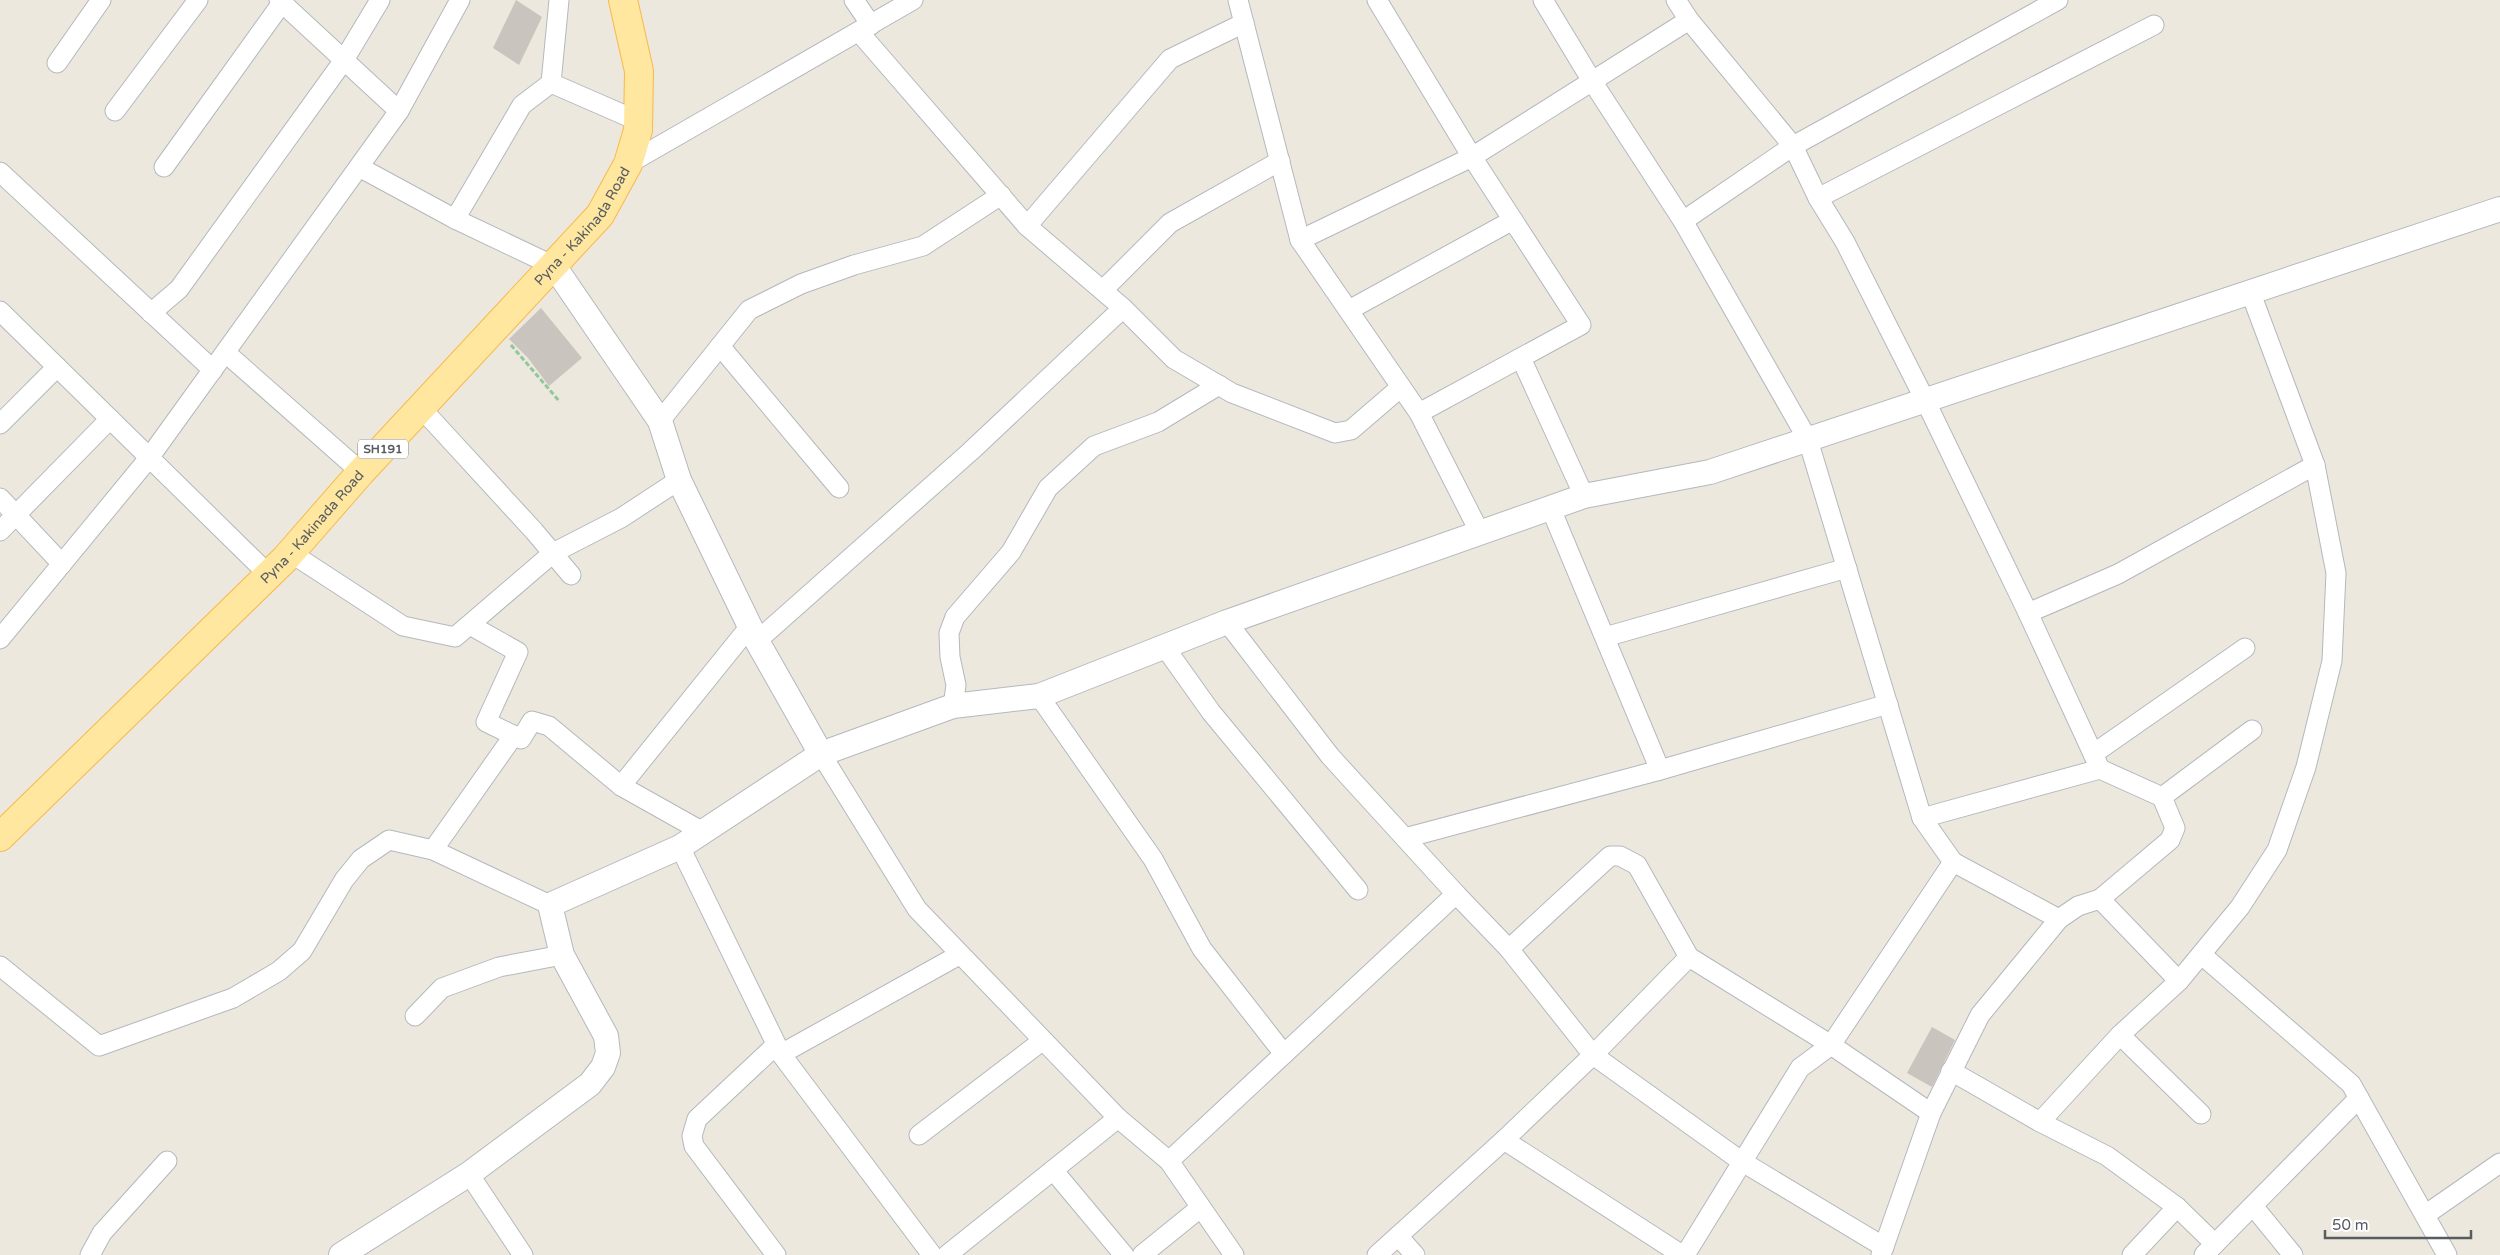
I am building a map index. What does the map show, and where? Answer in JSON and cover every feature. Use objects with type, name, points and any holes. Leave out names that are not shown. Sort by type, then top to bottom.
[{"type":"main road","name":"Pyna - Kakinada Road","points":[[0,837],[291,553],[361,472],[600,215],[628,164],[638,130],[639,71],[623,0]]},
{"type":"street","points":[[57,63],[101,0]]},
{"type":"street","points":[[115,110],[198,0]]},
{"type":"street","points":[[151,313],[179,289],[344,60],[380,0]]},
{"type":"street","points":[[0,639],[149,458],[226,352],[399,111],[460,0]]},
{"type":"street","points":[[455,219],[522,105],[551,83],[559,0]]},
{"type":"street","points":[[854,0],[865,28],[1027,226],[1123,308],[1174,359],[1232,393],[1335,433],[1351,430],[1401,387]]},
{"type":"street","points":[[628,164],[913,0]]},
{"type":"street","points":[[1238,0],[1300,240],[1419,413],[1480,533]]},
{"type":"street","points":[[1377,0],[1472,157],[1581,324],[1419,413]]},
{"type":"street","points":[[1543,0],[1592,81],[1683,221],[1808,440],[1922,818],[1953,862],[2060,919]]},
{"type":"street","points":[[1683,221],[1793,146],[2058,0]]},
{"type":"street","points":[[164,167],[281,1],[399,111]]},
{"type":"street","points":[[1227,622],[1330,756],[1509,949],[1593,1055],[1741,1161],[1883,1251],[1931,1113],[1980,1015],[2060,919],[2078,906],[2100,899],[2170,840],[2175,828],[2162,797],[2096,762],[2028,613],[1925,400],[1845,242],[1818,198],[1793,146],[1684,7],[1592,81],[1472,157],[1300,240]]},
{"type":"street","points":[[1027,226],[1170,59],[1244,23]]},
{"type":"street","points":[[1818,198],[2154,25]]},
{"type":"street","points":[[551,83],[638,121]]},
{"type":"street","points":[[1102,290],[1170,223],[1280,161]]},
{"type":"street","points":[[359,167],[455,219],[554,266],[660,421],[679,480],[753,633],[821,754],[917,909],[959,955],[1118,1118],[1169,1161],[1234,1255]]},
{"type":"street","points":[[0,172],[213,370]]},
{"type":"street","points":[[660,421],[749,310],[801,284],[836,271],[923,246],[1001,195]]},
{"type":"street","points":[[0,966],[99,1046],[233,998],[280,971],[302,951],[344,880],[361,858],[389,840],[433,850],[550,905],[680,847],[821,754],[953,706],[1039,696],[1227,622],[1584,496],[1710,472],[2500,209]]},
{"type":"street","points":[[1349,310],[1513,220]]},
{"type":"street","points":[[2040,1122],[2120,1035],[2179,981],[2240,907],[2277,850],[2306,767],[2329,670],[2336,573],[2315,465],[2250,291]]},
{"type":"street","points":[[621,786],[753,633],[970,451],[1123,308]]},
{"type":"street","points":[[1,315],[57,367],[268,574]]},
{"type":"street","points":[[720,346],[839,488]]},
{"type":"street","points":[[226,352],[361,472]]},
{"type":"street","points":[[1520,358],[1584,496]]},
{"type":"street","points":[[0,424],[57,367]]},
{"type":"street","points":[[953,706],[956,684],[950,657],[949,634],[954,617],[1012,552],[1048,488],[1094,446],[1158,422],[1219,385]]},
{"type":"street","points":[[421,408],[571,574]]},
{"type":"street","points":[[0,531],[110,419]]},
{"type":"street","points":[[2028,613],[2118,574],[2315,465]]},
{"type":"street","points":[[291,553],[403,626],[455,637],[553,553],[621,518],[679,480]]},
{"type":"street","points":[[0,498],[62,564]]},
{"type":"street","points":[[1551,509],[1660,770]]},
{"type":"street","points":[[1605,637],[1847,568]]},
{"type":"street","points":[[470,625],[518,652],[486,722],[522,739],[532,721],[550,726],[621,786],[703,832]]},
{"type":"street","points":[[1164,646],[1211,712],[1358,890]]},
{"type":"street","points":[[1922,818],[2096,762],[2245,648]]},
{"type":"street","points":[[1039,696],[1153,859],[1202,948],[1284,1054]]},
{"type":"street","points":[[1405,838],[1660,770],[1888,704]]},
{"type":"street","points":[[2162,797],[2252,730]]},
{"type":"street","points":[[433,850],[514,735]]},
{"type":"street","points":[[680,847],[778,1049],[932,1255]]},
{"type":"street","points":[[1509,949],[1610,856],[1620,856],[1637,865],[1689,957],[1831,1045],[1931,1113]]},
{"type":"street","points":[[1504,1140],[1683,1255],[1800,1068],[1831,1045],[1953,862]]},
{"type":"street","points":[[1169,1161],[1456,894]]},
{"type":"street","points":[[2100,899],[2179,981]]},
{"type":"street","points":[[341,1255],[469,1174],[590,1084],[603,1067],[608,1053],[606,1036],[562,955],[550,905]]},
{"type":"street","points":[[415,1016],[442,988],[499,966],[562,955]]},
{"type":"street","points":[[776,1255],[694,1146],[692,1136],[697,1119],[778,1049],[959,955]]},
{"type":"street","points":[[2202,955],[2351,1084],[2447,1255]]},
{"type":"street","points":[[1377,1255],[1504,1140],[1593,1055],[1689,957]]},
{"type":"street","points":[[2120,1035],[2201,1114]]},
{"type":"street","points":[[919,1135],[1042,1040]]},
{"type":"street","points":[[1951,1071],[2040,1122],[2107,1156],[2177,1207],[2209,1249],[2359,1098]]},
{"type":"street","points":[[947,1255],[1118,1118]]},
{"type":"street","points":[[90,1255],[102,1233],[167,1161]]},
{"type":"street","points":[[2425,1215],[2500,1163]]},
{"type":"street","points":[[1053,1170],[1124,1255]]},
{"type":"street","points":[[469,1174],[523,1255]]},
{"type":"street","points":[[2253,1206],[2294,1255]]},
{"type":"street","points":[[2132,1255],[2177,1207]]},
{"type":"street","points":[[1142,1255],[1200,1208]]},
{"type":"street","points":[[1398,1236],[1415,1255]]},
{"type":"path","points":[[495,328],[560,402]]},
{"type":"building","points":[[516,0],[542,17],[519,65],[493,48]]},
{"type":"building","points":[[541,308],[582,358],[549,386],[528,358],[509,339]]},
{"type":"building","points":[[1932,1027],[1955,1040],[1932,1087],[1907,1073]]}]
